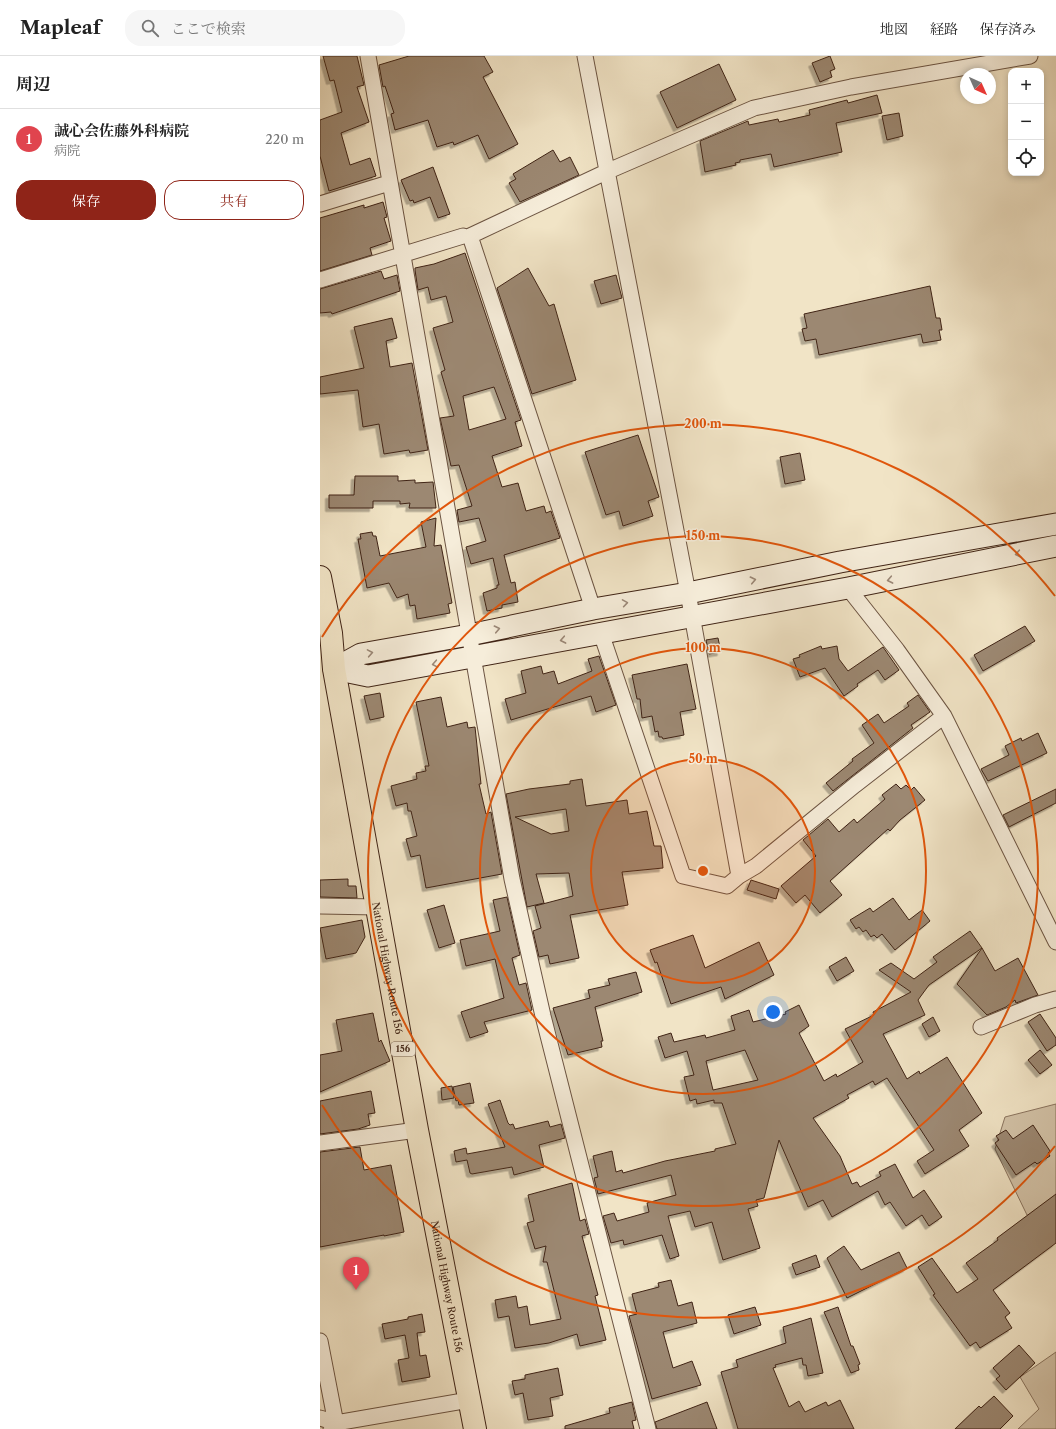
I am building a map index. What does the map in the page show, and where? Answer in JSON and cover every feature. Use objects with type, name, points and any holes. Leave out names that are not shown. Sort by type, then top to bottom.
[{"type":"highway","name":"National Highway Route 156","points":[[320,577],[331,633],[334,669],[417,1130],[475,1429]]},
{"type":"street","points":[[368,56],[389,183],[512,879],[543,1016],[648,1429]]},
{"type":"street","points":[[585,56],[606,172],[688,593],[739,876]]},
{"type":"street","points":[[593,608],[536,442],[470,236],[606,172],[754,108],[851,87],[1030,56]]},
{"type":"street","points":[[320,204],[389,183]]},
{"type":"street","points":[[320,280],[463,236]]},
{"type":"street","points":[[334,669],[361,654],[469,635],[593,608],[688,593],[840,562],[1056,524]]},
{"type":"street","points":[[334,669],[368,676],[848,588],[1056,546]]},
{"type":"street","points":[[848,588],[897,650],[944,716],[1056,942]]},
{"type":"street","points":[[601,633],[683,876],[727,886],[739,876],[756,866],[855,785],[944,716]]},
{"type":"street","points":[[320,906],[378,907]]},
{"type":"street","points":[[981,1027],[1035,1005],[1056,999]]},
{"type":"street","points":[[320,1143],[417,1130]]},
{"type":"street","points":[[320,1341],[334,1427]]},
{"type":"street","points":[[320,1418],[334,1427],[469,1400]]},
{"type":"shaded area","points":[[1056,1104],[1056,1222],[1048,1224],[1027,1215],[995,1149],[1005,1117]]},
{"type":"shaded area","points":[[1056,1352],[1056,1429],[1018,1429],[1039,1409],[1020,1377]]},
{"type":"building","points":[[323,56],[357,56],[364,85],[357,87],[369,122],[341,133],[350,165],[370,158],[376,176],[329,191],[320,156],[320,120],[342,112],[334,80],[330,81]]},
{"type":"building","points":[[409,56],[484,56],[493,72],[483,77],[518,144],[489,159],[478,135],[454,145],[453,142],[437,147],[428,120],[395,130],[391,114],[394,113],[385,86],[383,87],[379,65]]},
{"type":"building","points":[[830,56],[835,69],[830,71],[832,77],[820,82],[812,63]]},
{"type":"building","points":[[719,64],[736,100],[677,128],[660,92]]},
{"type":"building","points":[[877,95],[882,113],[836,123],[842,152],[774,167],[771,154],[740,160],[740,162],[735,163],[736,165],[705,172],[700,141],[748,121],[749,125],[778,119],[779,122],[810,115],[809,110],[847,100],[848,103]]},
{"type":"building","points":[[899,113],[903,136],[887,140],[882,116]]},
{"type":"building","points":[[553,150],[560,162],[570,157],[579,175],[520,202],[509,183],[516,179],[513,174]]},
{"type":"building","points":[[433,167],[450,214],[438,218],[430,197],[414,203],[413,200],[410,201],[401,180]]},
{"type":"building","points":[[383,202],[387,217],[384,218],[391,241],[370,248],[372,255],[320,271],[320,218],[364,205],[364,208]]},
{"type":"building","points":[[465,253],[521,420],[515,422],[522,446],[492,456],[502,487],[518,483],[526,511],[544,506],[546,513],[551,511],[560,538],[504,555],[511,583],[515,582],[518,602],[502,605],[502,608],[487,611],[483,593],[497,588],[497,585],[499,585],[493,558],[471,564],[466,547],[486,541],[479,518],[459,522],[457,510],[472,506],[459,465],[451,466],[440,418],[454,416],[441,372],[445,370],[433,328],[453,322],[446,296],[431,300],[428,287],[418,290],[415,268],[434,264]],"holes":[[[494,387],[506,419],[469,430],[463,396]]]},
{"type":"building","points":[[528,268],[549,306],[554,304],[576,380],[532,394],[497,288]]},
{"type":"building","points":[[381,271],[384,279],[397,275],[400,291],[332,314],[331,312],[320,313],[320,289]]},
{"type":"building","points":[[616,275],[622,298],[601,304],[594,281]]},
{"type":"building","points":[[930,286],[936,318],[940,318],[942,330],[939,330],[941,340],[923,343],[921,334],[819,355],[816,339],[805,341],[802,329],[807,328],[804,314]]},
{"type":"building","points":[[392,318],[397,338],[386,341],[390,367],[412,363],[428,450],[410,453],[409,450],[384,454],[379,424],[363,427],[358,390],[320,394],[320,377],[364,368],[354,327]]},
{"type":"building","points":[[638,435],[659,497],[648,501],[653,516],[623,526],[619,511],[606,515],[585,452]]},
{"type":"building","points":[[800,453],[805,480],[785,484],[780,457]]},
{"type":"building","points":[[355,476],[398,476],[398,481],[415,480],[415,483],[433,482],[436,508],[409,508],[410,503],[400,504],[400,501],[373,501],[373,508],[329,508],[329,495],[354,495]]},
{"type":"building","points":[[436,518],[434,546],[441,545],[452,603],[448,604],[450,613],[417,619],[415,605],[410,606],[408,594],[397,598],[389,583],[367,588],[358,539],[361,539],[360,534],[372,532],[373,536],[376,536],[380,556],[426,547],[421,522]]},
{"type":"building","points":[[1025,626],[1035,641],[983,671],[974,655]]},
{"type":"building","points":[[718,638],[721,652],[709,654],[706,640]]},
{"type":"building","points":[[821,646],[822,649],[837,646],[839,659],[848,671],[883,647],[899,670],[885,680],[878,670],[857,684],[858,686],[844,696],[825,668],[800,677],[793,659]]},
{"type":"building","points":[[599,656],[616,705],[596,712],[591,696],[511,720],[505,699],[526,693],[521,671],[541,666],[543,674],[554,671],[558,684],[592,671],[588,659]]},
{"type":"building","points":[[687,664],[696,709],[680,712],[684,735],[663,739],[662,737],[659,737],[658,731],[655,732],[652,716],[642,718],[640,699],[637,699],[632,675]]},
{"type":"building","points":[[380,693],[384,717],[370,720],[364,696]]},
{"type":"building","points":[[918,695],[930,712],[911,725],[913,728],[833,791],[826,783],[853,761],[852,759],[874,743],[862,725],[878,714],[884,723],[909,706],[907,703]]},
{"type":"building","points":[[441,697],[447,727],[467,722],[468,728],[475,727],[481,784],[479,784],[486,814],[491,812],[502,874],[426,888],[420,855],[411,857],[406,839],[417,836],[411,811],[408,811],[407,803],[396,806],[391,786],[417,779],[416,773],[426,771],[425,766],[429,766],[416,702]]},
{"type":"building","points":[[1038,733],[1047,753],[988,781],[981,769],[1009,755],[1005,746],[1021,738],[1022,741]]},
{"type":"building","points":[[582,779],[586,806],[627,800],[629,814],[647,811],[654,846],[661,846],[663,868],[622,872],[628,905],[570,915],[579,958],[550,964],[548,955],[539,957],[533,931],[541,928],[535,906],[573,896],[569,873],[536,874],[544,903],[527,907],[506,794],[529,789],[570,784],[570,781]],"holes":[[[566,809],[569,831],[551,834],[515,817]]]},
{"type":"building","points":[[896,784],[901,789],[906,785],[911,790],[914,787],[925,800],[900,820],[890,831],[888,829],[830,881],[842,895],[820,913],[805,895],[796,903],[781,886],[816,856],[803,840],[828,819],[839,832],[854,819],[857,823],[885,799],[882,795]]},
{"type":"building","points":[[1056,789],[1056,803],[1009,827],[1003,815]]},
{"type":"building","points":[[348,879],[348,886],[356,886],[357,898],[320,897],[320,880]]},
{"type":"building","points":[[751,880],[779,889],[776,899],[747,890]]},
{"type":"building","points":[[507,897],[520,955],[512,958],[519,985],[526,983],[532,1010],[484,1022],[488,1032],[470,1038],[461,1012],[504,998],[495,959],[466,966],[460,940],[500,931],[493,900]]},
{"type":"building","points":[[893,898],[909,920],[922,910],[930,921],[895,950],[882,934],[877,938],[874,935],[871,937],[866,930],[863,932],[859,927],[856,929],[850,920],[870,908],[873,912]]},
{"type":"building","points":[[444,905],[455,943],[439,948],[427,910]]},
{"type":"building","points":[[362,920],[365,937],[356,953],[326,959],[320,928]]},
{"type":"building","points":[[970,931],[982,948],[929,985],[918,1000],[925,1015],[883,1034],[907,1079],[919,1071],[920,1074],[947,1057],[982,1113],[959,1130],[969,1146],[925,1174],[917,1161],[934,1150],[887,1078],[875,1085],[873,1081],[847,1095],[849,1098],[813,1118],[840,1156],[852,1184],[857,1182],[860,1187],[881,1176],[879,1172],[895,1164],[913,1198],[924,1190],[942,1217],[929,1226],[922,1215],[906,1226],[890,1202],[885,1205],[878,1191],[832,1217],[823,1200],[808,1207],[779,1140],[764,1198],[756,1200],[758,1206],[748,1209],[760,1248],[723,1260],[712,1222],[695,1227],[690,1211],[668,1216],[679,1256],[670,1259],[662,1235],[624,1245],[623,1240],[611,1243],[603,1216],[614,1213],[617,1221],[649,1212],[647,1203],[676,1195],[671,1175],[598,1194],[594,1178],[598,1177],[593,1156],[612,1151],[616,1172],[622,1170],[623,1173],[665,1161],[715,1151],[715,1149],[736,1144],[722,1103],[714,1103],[714,1100],[697,1104],[696,1099],[690,1101],[684,1077],[694,1075],[687,1051],[665,1058],[658,1037],[671,1033],[674,1042],[705,1035],[706,1038],[735,1030],[731,1016],[749,1010],[753,1022],[786,1014],[785,1012],[799,1005],[809,1026],[799,1033],[824,1081],[836,1074],[837,1077],[863,1062],[845,1029],[874,1015],[873,1012],[911,992],[879,970],[891,963],[914,979],[937,962],[933,957]],"holes":[[[745,1050],[758,1080],[713,1090],[706,1061]]]},
{"type":"building","points":[[693,935],[705,968],[759,942],[774,975],[725,999],[721,987],[671,1004],[657,962],[655,963],[650,950]]},
{"type":"building","points":[[982,948],[995,971],[1018,958],[1038,995],[1016,1003],[1015,1000],[1006,1007],[987,1015],[957,984]]},
{"type":"building","points":[[846,957],[854,971],[837,981],[829,967]]},
{"type":"building","points":[[636,972],[642,992],[595,1007],[603,1041],[601,1041],[602,1047],[568,1055],[553,1008],[590,998],[588,990],[610,985],[608,979]]},
{"type":"building","points":[[373,1013],[379,1042],[381,1040],[390,1061],[320,1092],[320,1055],[342,1051],[336,1020]]},
{"type":"building","points":[[1040,1014],[1056,1038],[1056,1045],[1047,1051],[1028,1022]]},
{"type":"building","points":[[933,1017],[940,1031],[929,1037],[922,1024]]},
{"type":"building","points":[[1040,1050],[1052,1065],[1040,1074],[1028,1060]]},
{"type":"building","points":[[470,1083],[474,1103],[459,1105],[458,1100],[456,1101],[453,1087]]},
{"type":"building","points":[[452,1086],[454,1098],[442,1100],[441,1088]]},
{"type":"building","points":[[371,1091],[375,1113],[368,1114],[370,1125],[358,1129],[320,1134],[320,1101]]},
{"type":"building","points":[[500,1100],[508,1123],[510,1125],[513,1124],[515,1129],[548,1121],[550,1127],[561,1124],[565,1138],[539,1145],[544,1167],[514,1175],[512,1167],[472,1174],[470,1173],[467,1160],[456,1162],[454,1151],[466,1148],[467,1154],[505,1147],[488,1104]]},
{"type":"building","points":[[1033,1125],[1050,1151],[1048,1153],[1050,1156],[1037,1164],[1035,1162],[1016,1175],[995,1143],[999,1140],[996,1136],[1006,1130],[1013,1139]]},
{"type":"building","points":[[360,1147],[364,1170],[391,1165],[404,1232],[320,1247],[320,1152]]},
{"type":"building","points":[[572,1183],[580,1221],[585,1219],[589,1234],[582,1236],[598,1295],[595,1296],[606,1340],[580,1346],[577,1334],[549,1343],[515,1348],[509,1316],[498,1318],[495,1300],[516,1296],[518,1308],[527,1306],[530,1325],[561,1319],[547,1262],[543,1262],[546,1246],[535,1249],[527,1223],[534,1221],[528,1195]]},
{"type":"building","points":[[1056,1194],[1056,1243],[993,1290],[1010,1313],[1005,1317],[1012,1328],[980,1348],[976,1342],[970,1346],[933,1295],[935,1294],[918,1267],[932,1258],[957,1293],[978,1279],[966,1263],[998,1240],[997,1238]]},
{"type":"building","points":[[844,1246],[861,1270],[899,1252],[907,1268],[847,1298],[827,1258]]},
{"type":"building","points":[[816,1255],[820,1267],[796,1275],[792,1264]]},
{"type":"building","points":[[671,1280],[678,1306],[692,1302],[697,1323],[663,1332],[673,1368],[692,1361],[701,1385],[652,1399],[629,1316],[637,1314],[632,1294],[659,1287],[658,1283]]},
{"type":"building","points":[[755,1307],[761,1325],[734,1334],[728,1315]]},
{"type":"building","points":[[838,1307],[851,1346],[853,1346],[860,1364],[858,1365],[859,1370],[851,1373],[824,1312]]},
{"type":"building","points":[[422,1314],[425,1332],[417,1333],[420,1356],[426,1355],[430,1377],[402,1382],[398,1360],[409,1358],[405,1335],[385,1339],[382,1324],[408,1319],[408,1317]]},
{"type":"building","points":[[811,1318],[823,1373],[808,1376],[806,1365],[803,1365],[802,1358],[775,1365],[776,1367],[773,1368],[789,1407],[799,1401],[805,1412],[826,1402],[828,1406],[840,1400],[854,1429],[738,1429],[721,1372],[738,1367],[736,1360],[786,1343],[783,1327]]},
{"type":"building","points":[[1019,1345],[1035,1363],[1006,1390],[996,1379],[1000,1376],[993,1368]]},
{"type":"building","points":[[558,1368],[563,1395],[550,1398],[553,1416],[528,1420],[523,1393],[515,1395],[512,1381],[525,1379],[525,1375]]},
{"type":"building","points":[[994,1396],[1013,1416],[1000,1429],[955,1429],[979,1406],[981,1408]]},
{"type":"building","points":[[632,1402],[636,1420],[632,1421],[634,1429],[565,1429],[565,1426],[610,1413],[609,1408]]},
{"type":"building","points":[[707,1402],[717,1429],[657,1429],[655,1422]]},
{"type":"place","name":"誠心会佐藤外科病院","points":[[356,1290]]}]
